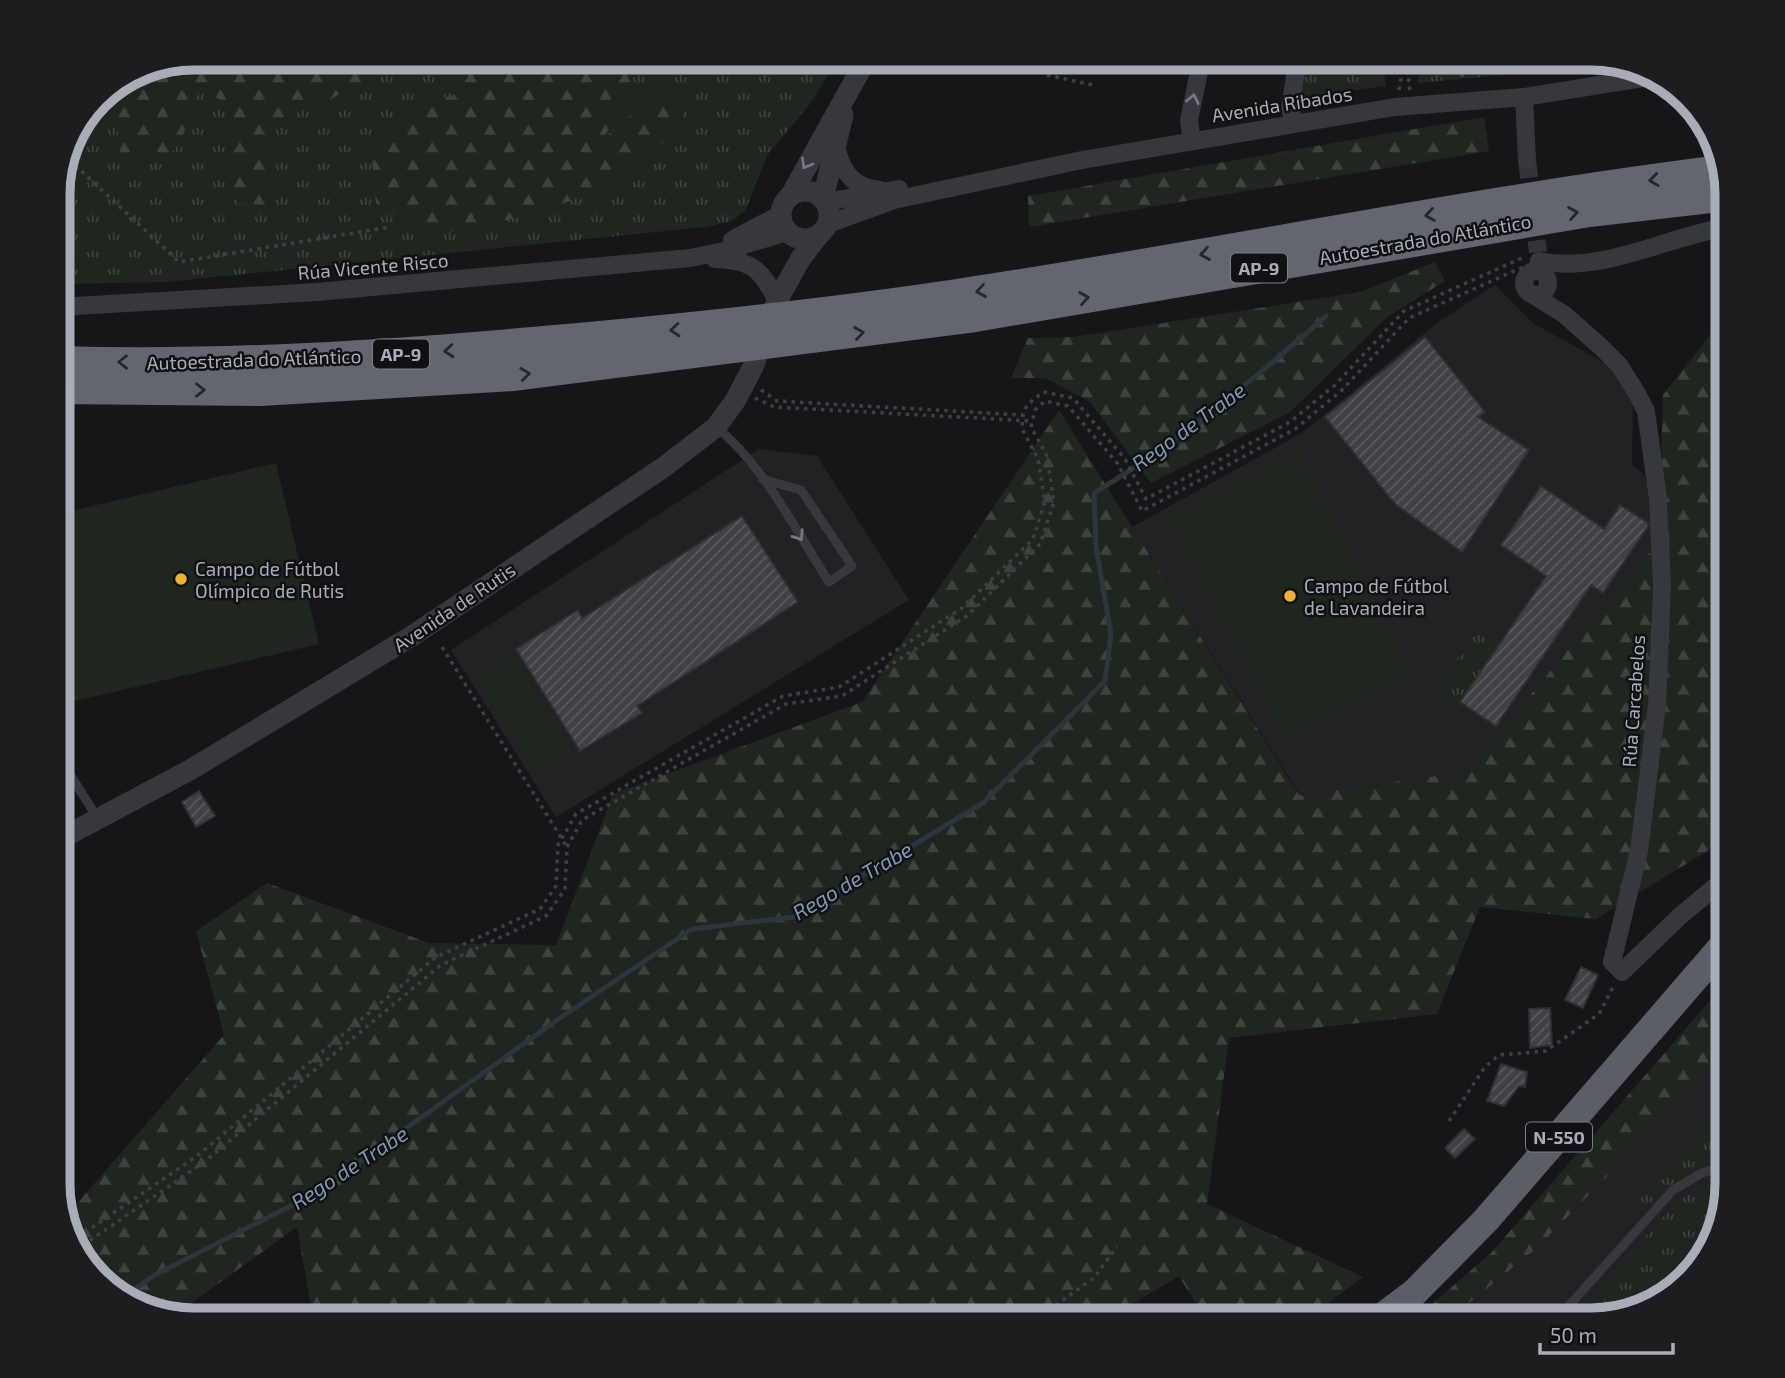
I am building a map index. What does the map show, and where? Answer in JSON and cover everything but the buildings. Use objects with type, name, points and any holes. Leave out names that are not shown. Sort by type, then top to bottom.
[{"type":"highway","name":"Autoestrada do Atlántico","points":[[790,320],[1110,270],[1592,187],[1713,172]]},
{"type":"highway","name":"Autoestrada do Atlántico","points":[[790,320],[1150,288],[1588,211],[1715,196]]},
{"type":"highway","name":"AP-9","points":[[738,336],[790,320]]},
{"type":"highway","name":"Autoestrada do Atlántico","points":[[70,362],[238,361],[738,336]]},
{"type":"highway","name":"Autoestrada do Atlántico","points":[[70,388],[260,390],[514,375],[738,336]]},
{"type":"highway","name":"N-550","points":[[1394,1308],[1414,1293],[1486,1220],[1715,955]]},
{"type":"street","name":"Avenida de Rutis","points":[[790,320],[787,219],[861,70]]},
{"type":"street","points":[[1192,141],[1189,120],[1197,70]]},
{"type":"street","points":[[1293,123],[1290,108],[1296,70]]},
{"type":"street","name":"Avenida Ribados","points":[[823,230],[889,201],[1192,141],[1293,123],[1415,106],[1524,97],[1638,79]]},
{"type":"street","name":"Avenida de Rutis","points":[[825,200],[849,92]]},
{"type":"street","points":[[1524,97],[1527,160]]},
{"type":"street","points":[[836,147],[842,168],[852,181],[864,188],[887,191]]},
{"type":"street","name":"Avenida Ribados","points":[[825,200],[965,184]]},
{"type":"street","points":[[808,191],[825,200],[830,213],[823,230],[803,240],[787,219],[808,191]]},
{"type":"street","name":"Rúa Vicente Risco","points":[[70,306],[317,292],[690,258],[787,219]]},
{"type":"street","name":"Avenida de Rutis","points":[[70,834],[190,770],[412,636],[664,467],[716,426],[753,367],[790,320],[801,257],[823,230]]},
{"type":"street","points":[[1541,267],[1587,263],[1715,230]]},
{"type":"street","points":[[690,258],[731,259],[763,273],[790,320]]},
{"type":"street","name":"Rúa Carcabelos","points":[[1565,315],[1541,267],[1529,274],[1525,281],[1530,293],[1565,315],[1619,365],[1646,411],[1658,499],[1662,586],[1657,705],[1639,851],[1612,962],[1622,972]]},
{"type":"street","points":[[1622,972],[1680,916],[1715,887]]},
{"type":"lane","points":[[716,426],[737,444],[829,582],[852,566],[801,490],[762,479]]},
{"type":"lane","points":[[70,774],[98,819]]},
{"type":"lane","points":[[1567,1308],[1673,1190],[1702,1173],[1715,1169]]},
{"type":"path","points":[[1397,97],[1403,70]]},
{"type":"path","points":[[1411,70],[1408,83],[1415,106]]},
{"type":"path","points":[[1462,77],[1463,70]]},
{"type":"path","points":[[1047,75],[1093,85]]},
{"type":"path","points":[[73,169],[76,167],[179,262],[390,227]]},
{"type":"path","points":[[81,1235],[197,1156],[436,957],[540,909],[556,886],[561,838],[576,814],[783,696],[839,687],[962,608],[1033,539],[1045,501],[1038,459],[1022,429],[1027,405],[1043,392],[1073,398],[1125,459],[1146,499],[1290,422],[1335,385],[1404,310],[1541,267]]},
{"type":"path","points":[[86,1243],[203,1163],[441,965],[546,916],[565,889],[567,847],[582,820],[786,704],[842,696],[968,615],[1040,544],[1054,502],[1047,456],[1031,427],[1035,410],[1045,401],[1068,406],[1118,464],[1142,511],[1295,429],[1341,391],[1409,318],[1541,267]]},
{"type":"path","points":[[761,383],[762,391],[777,401],[1023,418],[1032,421]]},
{"type":"path","points":[[740,391],[774,407],[1023,418]]},
{"type":"path","points":[[442,647],[567,847]]},
{"type":"path","points":[[1448,1121],[1485,1067],[1499,1055],[1546,1051],[1562,1042],[1599,1014],[1622,972]]},
{"type":"path","points":[[1052,1308],[1096,1277],[1117,1246]]},
{"type":"shaded area","points":[[1495,285],[1533,323],[1610,366],[1633,397],[1632,465],[1644,475],[1659,523],[1659,541],[1466,772],[1300,795],[1132,527],[1302,433],[1437,323]]},
{"type":"shaded area","points":[[759,449],[817,456],[909,600],[556,817],[451,650]]},
{"type":"shaded area","points":[[1715,1066],[1714,1200],[1706,1232],[1679,1272],[1646,1295],[1607,1307],[1463,1308],[1536,1249]]},
{"type":"green space","points":[[194,70],[831,70],[810,104],[768,154],[745,211],[732,221],[705,227],[165,282],[70,284],[70,186],[79,146],[106,106],[146,79]]},
{"type":"green space","points":[[387,70],[326,102],[277,120],[269,162],[275,205],[239,204],[225,167],[233,127],[226,103],[200,89],[180,143],[166,158],[121,159],[112,101],[125,91],[146,79],[178,71]]},
{"type":"green space","points":[[463,70],[633,70],[633,81],[604,138],[670,81],[684,115],[674,132],[655,150],[626,173],[601,187],[574,199],[518,217],[431,235],[376,203],[372,159],[401,122],[419,108],[463,92]]},
{"type":"green space","points":[[1303,70],[1386,70],[1386,86],[1297,98]]},
{"type":"green space","points":[[1420,70],[1556,70],[1417,83]]},
{"type":"green space","points":[[1484,117],[1489,151],[1029,227],[1028,196]]},
{"type":"green space","points":[[1435,262],[1445,281],[1387,317],[1290,412],[1151,483],[1089,401],[1045,378],[1011,378],[1028,338],[1074,337],[1361,292]]},
{"type":"green space","points":[[1715,329],[1715,846],[1596,919],[1480,907],[1437,1014],[1229,1038],[1207,1204],[1363,1277],[1322,1308],[1199,1308],[1179,1276],[1126,1308],[310,1308],[297,1227],[185,1307],[154,1301],[118,1282],[96,1260],[79,1232],[72,1209],[224,1035],[196,931],[267,883],[429,943],[556,945],[613,794],[862,702],[1059,410],[1299,795],[1466,772],[1659,541],[1663,395]]},
{"type":"green space","name":"Campo de Fútbol de Lavandeira","points":[[1297,449],[1414,676],[1284,742],[1166,515]]},
{"type":"green space","name":"Campo de Fútbol Olímpico de Rutis","points":[[276,463],[319,644],[70,702],[70,511]]},
{"type":"green space","points":[[1478,628],[1500,643],[1457,707],[1435,692]]},
{"type":"green space","points":[[513,653],[575,755],[538,778],[475,677]]},
{"type":"green space","points":[[1715,995],[1715,1066],[1536,1249],[1463,1308],[1428,1308],[1491,1253]]},
{"type":"green space","points":[[1715,1114],[1715,1161],[1683,1176],[1648,1209],[1638,1202]]},
{"type":"green space","points":[[1715,1183],[1714,1200],[1706,1232],[1679,1272],[1653,1291],[1623,1304],[1582,1308],[1674,1205],[1694,1191]]},
{"type":"waterway","name":"Rego de Trabe","points":[[132,1291],[155,1275],[316,1193],[557,1020],[692,929],[794,917],[983,803],[1105,681],[1111,634],[1096,546],[1094,493],[1156,453],[1214,410],[1326,316]]},
{"type":"tunnel","points":[[1527,160],[1538,252]]},
{"type":"place","name":"Campo de Fútbol Olímpico de Rutis","points":[[181,579]]},
{"type":"place","name":"Campo de Fútbol de Lavandeira","points":[[1290,596]]}]
